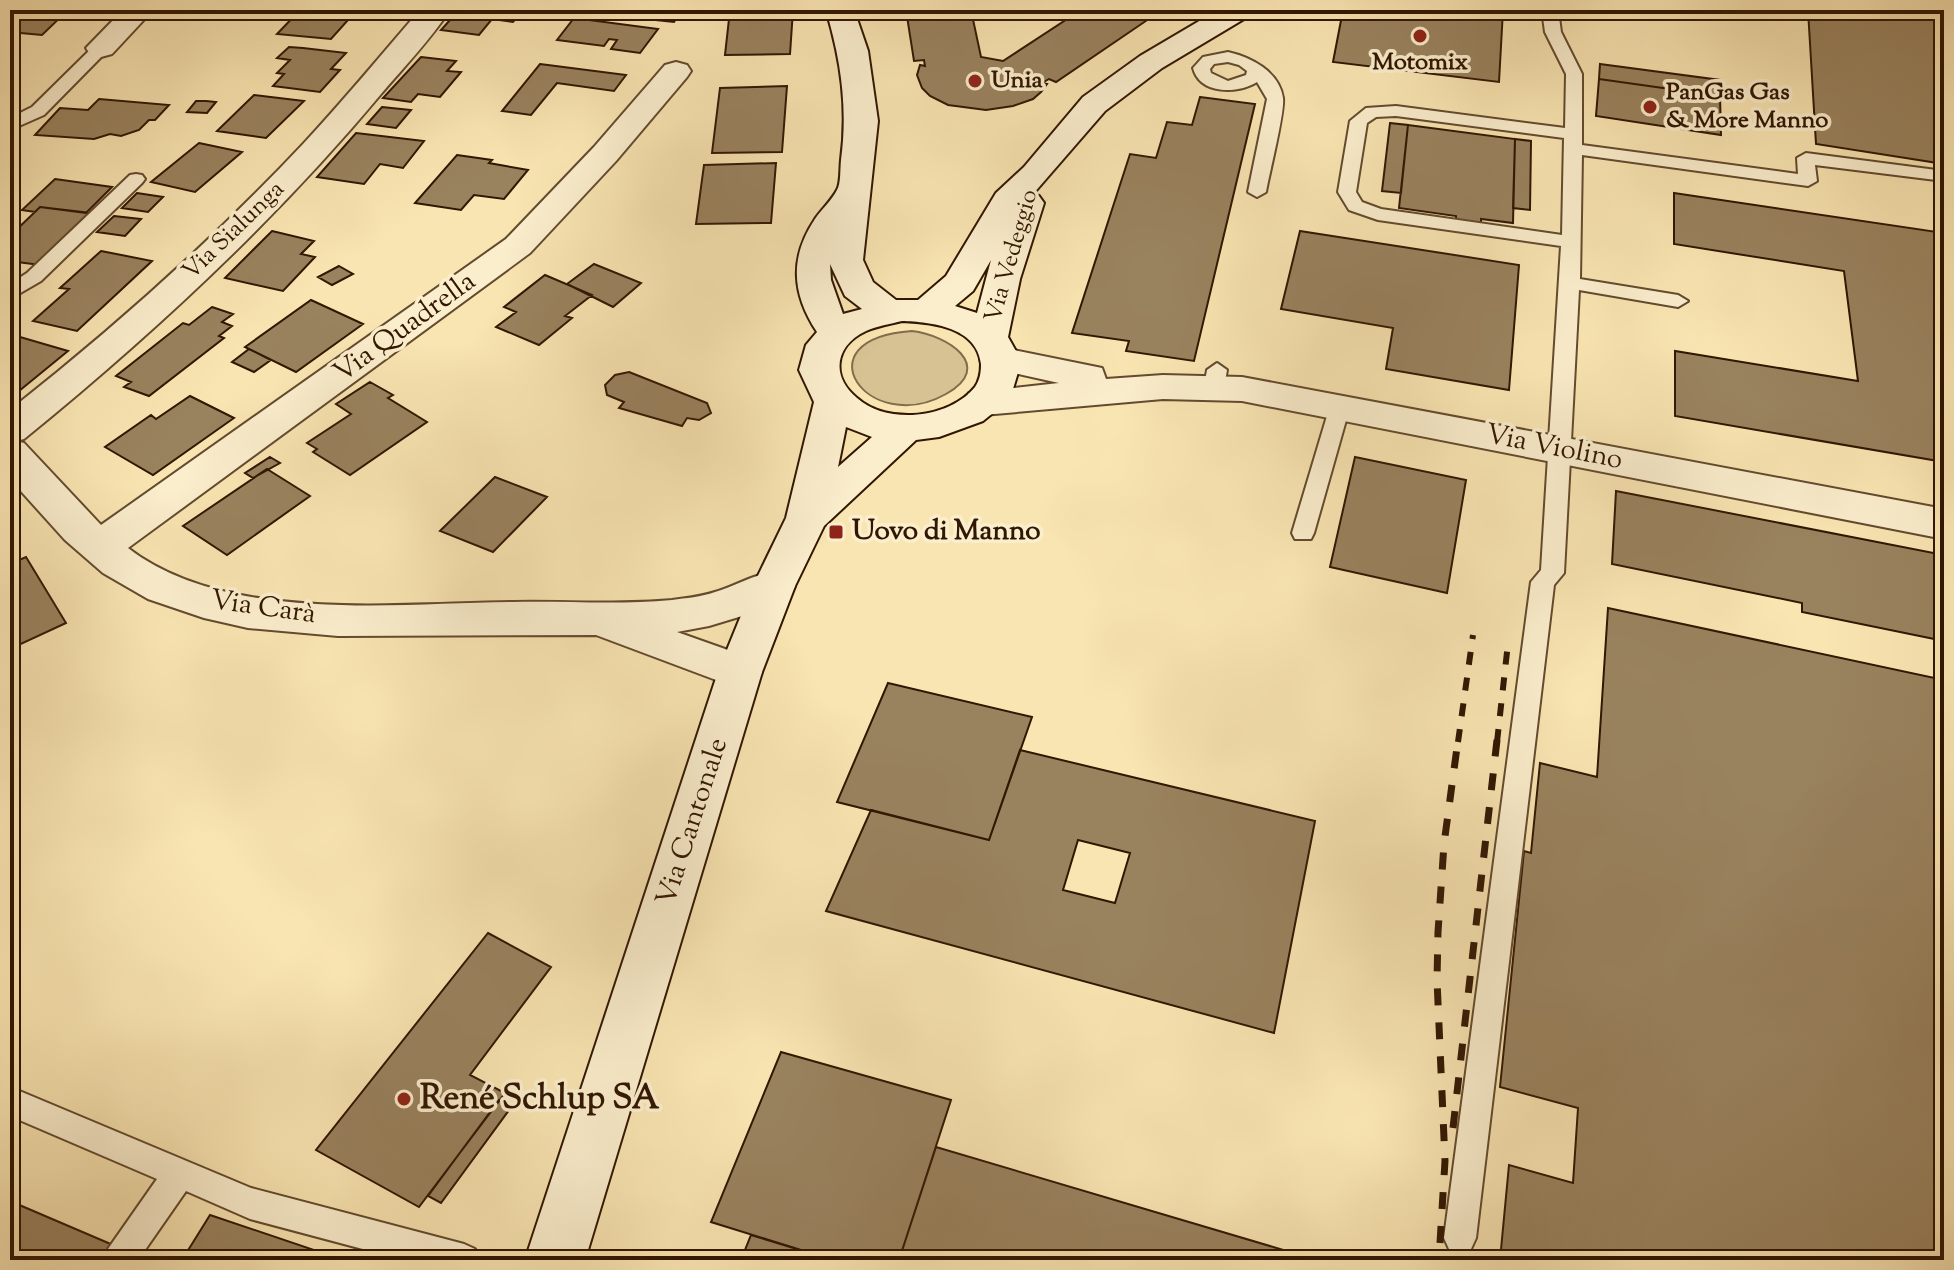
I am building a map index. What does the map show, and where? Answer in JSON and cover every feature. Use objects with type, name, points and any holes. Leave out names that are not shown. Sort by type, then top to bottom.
[{"type":"street","points":[[101,48],[139,10]]},
{"type":"street","name":"Via Sialunga","points":[[10,430],[79,377],[155,309],[296,170],[436,10]]},
{"type":"street","points":[[840,10],[853,51],[862,121],[847,266],[858,288],[889,312]]},
{"type":"street","name":"Via Vedeggio","points":[[927,311],[960,283],[1008,200],[1036,174],[1094,104],[1162,54],[1239,10]]},
{"type":"street","name":"Via Quadrella","points":[[100,547],[518,246],[605,154],[676,71]]},
{"type":"street","name":"Via Vedeggio","points":[[994,349],[1002,279],[1036,174]]},
{"type":"street","points":[[838,334],[826,321],[810,269],[821,238],[853,190]]},
{"type":"street","points":[[994,349],[998,381],[983,402],[950,421],[906,428],[856,418],[832,403],[820,386],[818,367],[824,349],[838,334],[860,320],[889,312],[927,311],[963,320],[994,349],[1054,371],[1163,387]]},
{"type":"street","name":"Via Violino","points":[[1163,387],[1215,379],[1273,393],[1944,524]]},
{"type":"street","points":[[983,402],[1163,387]]},
{"type":"street","points":[[807,518],[832,403]]},
{"type":"street","name":"Via Cantonale","points":[[555,1260],[740,672],[774,586],[807,518],[906,428]]},
{"type":"street","name":"Via Carà","points":[[19,476],[100,547],[161,587],[233,608],[291,616],[571,618]]},
{"type":"street","points":[[571,618],[689,614],[730,604],[774,586]]},
{"type":"street","points":[[571,618],[635,632],[740,672]]},
{"type":"lane","points":[[1460,1238],[1543,582],[1552,573],[1562,450],[1572,242],[1574,74],[1553,32],[1550,10]]},
{"type":"lane","points":[[10,125],[38,111],[101,48]]},
{"type":"lane","points":[[1257,192],[1274,112],[1273,91],[1251,65],[1228,57],[1204,64],[1201,72],[1206,79],[1264,93],[1272,100],[1274,112]]},
{"type":"lane","points":[[1229,85],[1252,79],[1255,72],[1251,65]]},
{"type":"lane","points":[[1572,242],[1378,214],[1355,206],[1347,192],[1359,121],[1372,112],[1396,111],[1808,181],[1806,158],[1944,176]]},
{"type":"lane","points":[[10,293],[34,277],[136,179]]},
{"type":"lane","points":[[1570,283],[1678,301]]},
{"type":"lane","points":[[1303,533],[1340,406]]},
{"type":"lane","points":[[10,1101],[250,1203],[464,1260]]},
{"type":"lane","points":[[119,1260],[180,1173]]},
{"type":"shaded area","points":[[912,331],[951,345],[961,354],[967,373],[946,394],[917,404],[892,404],[871,396],[857,382],[852,366],[858,350],[878,338]]},
{"type":"building","points":[[10,10],[68,10],[42,35],[10,32]]},
{"type":"building","points":[[300,10],[357,10],[331,39],[277,34]]},
{"type":"building","points":[[459,10],[523,10],[513,22],[492,19],[479,35],[441,30]]},
{"type":"building","points":[[651,10],[682,10],[674,22],[645,19]]},
{"type":"building","points":[[730,10],[793,10],[790,54],[725,55]]},
{"type":"building","points":[[906,10],[971,10],[981,57],[1003,61],[1081,10],[1159,12],[1056,82],[1049,79],[1042,83],[1047,84],[1033,99],[986,110],[948,105],[922,88],[917,75],[920,65],[925,66],[924,60],[914,61]]},
{"type":"building","name":"Motomix","points":[[1343,10],[1503,10],[1499,82],[1333,62]]},
{"type":"building","points":[[1808,10],[1944,10],[1944,164],[1816,144]]},
{"type":"building","points":[[574,18],[658,29],[640,53],[611,49],[617,40],[609,39],[604,46],[557,40]]},
{"type":"building","points":[[289,47],[346,53],[331,69],[340,70],[320,92],[273,86],[284,74],[277,73],[290,60],[277,58]]},
{"type":"building","points":[[421,57],[456,61],[447,71],[461,72],[440,97],[418,94],[411,102],[383,98]]},
{"type":"building","points":[[540,64],[626,75],[614,91],[557,83],[531,115],[502,111]]},
{"type":"building","points":[[1600,64],[1720,80],[1720,96],[1599,79]]},
{"type":"building","points":[[1599,79],[1720,96],[1721,135],[1596,116]]},
{"type":"building","points":[[787,86],[782,152],[712,153],[720,88]]},
{"type":"building","points":[[254,95],[304,101],[266,138],[217,131]]},
{"type":"building","points":[[1200,97],[1255,104],[1194,361],[1126,351],[1129,341],[1072,333],[1130,154],[1156,158],[1167,122],[1192,125]]},
{"type":"building","points":[[99,99],[169,105],[155,120],[149,120],[139,130],[121,136],[110,134],[94,139],[35,135],[60,108],[88,110]]},
{"type":"building","points":[[196,101],[216,102],[207,113],[187,112]]},
{"type":"building","points":[[382,107],[411,110],[396,128],[367,124]]},
{"type":"building","points":[[1390,123],[1408,125],[1401,193],[1382,191]]},
{"type":"building","points":[[1408,125],[1515,139],[1513,223],[1481,219],[1481,224],[1456,221],[1456,216],[1399,208]]},
{"type":"building","points":[[356,133],[424,141],[403,168],[380,164],[364,184],[317,177]]},
{"type":"building","points":[[1515,139],[1531,141],[1530,210],[1513,208]]},
{"type":"building","points":[[199,143],[242,152],[195,192],[151,182]]},
{"type":"building","points":[[457,155],[528,170],[504,199],[474,195],[461,210],[415,203]]},
{"type":"building","points":[[776,163],[771,223],[696,224],[704,165]]},
{"type":"building","points":[[55,179],[112,187],[86,213],[40,207],[35,212],[22,210]]},
{"type":"building","points":[[137,193],[163,197],[148,212],[122,208]]},
{"type":"building","points":[[1674,193],[1944,233],[1944,462],[1675,416],[1675,351],[1858,381],[1844,271],[1674,244]]},
{"type":"building","points":[[40,207],[91,213],[40,265],[10,261],[10,236]]},
{"type":"building","points":[[114,216],[141,219],[125,236],[97,232]]},
{"type":"building","points":[[272,231],[314,241],[301,254],[315,257],[283,291],[225,278]]},
{"type":"building","points":[[1300,231],[1519,265],[1509,390],[1386,369],[1393,328],[1281,309]]},
{"type":"building","points":[[101,251],[152,261],[77,331],[33,321],[69,289],[60,288]]},
{"type":"building","points":[[594,264],[641,283],[613,307],[567,284]]},
{"type":"building","points":[[339,266],[353,274],[332,285],[318,277]]},
{"type":"building","points":[[545,275],[592,295],[565,316],[572,318],[539,345],[496,327],[516,312],[504,307]]},
{"type":"building","points":[[311,300],[363,324],[296,372],[245,347]]},
{"type":"building","points":[[212,307],[233,314],[222,322],[232,326],[219,336],[224,338],[149,396],[124,387],[131,382],[116,376],[183,323],[189,325]]},
{"type":"building","points":[[20,337],[68,351],[19,391],[10,385],[10,338]]},
{"type":"building","points":[[249,349],[271,360],[254,372],[232,362]]},
{"type":"building","points":[[629,372],[707,403],[711,413],[699,420],[687,418],[682,426],[619,408],[624,402],[607,395],[605,385],[615,375]]},
{"type":"building","points":[[370,382],[393,395],[388,398],[427,422],[350,475],[313,452],[317,449],[307,443],[351,414],[336,404]]},
{"type":"building","points":[[190,396],[234,418],[153,475],[105,447],[151,415],[156,419]]},
{"type":"building","points":[[270,457],[280,463],[253,478],[245,473]]},
{"type":"building","points":[[1355,457],[1466,480],[1447,593],[1330,567]]},
{"type":"building","points":[[267,469],[310,496],[227,555],[183,526]]},
{"type":"building","points":[[495,477],[547,497],[493,552],[440,531]]},
{"type":"building","points":[[1616,491],[1944,555],[1944,641],[1802,612],[1802,603],[1612,564]]},
{"type":"building","points":[[26,557],[66,623],[10,649],[10,564]]},
{"type":"building","points":[[1608,608],[1944,680],[1944,1260],[1500,1260],[1509,1165],[1573,1183],[1578,1108],[1500,1087],[1524,851],[1531,853],[1540,763],[1597,777]]},
{"type":"building","points":[[888,683],[1032,717],[989,840],[837,802]]},
{"type":"building","points":[[1020,750],[1315,821],[1274,1033],[826,911],[871,810],[989,840]],"holes":[[[1078,840],[1130,853],[1115,903],[1063,890]]]},
{"type":"building","points":[[488,933],[551,967],[470,1075],[505,1093],[419,1207],[316,1150]]},
{"type":"building","points":[[781,1052],[951,1100],[899,1260],[833,1260],[711,1222]]},
{"type":"building","points":[[499,1100],[512,1106],[441,1203],[428,1196]]},
{"type":"building","points":[[936,1147],[1290,1252],[1288,1260],[899,1260]]},
{"type":"building","points":[[10,1201],[113,1245],[102,1260],[10,1260]]},
{"type":"building","points":[[210,1215],[323,1253],[320,1260],[182,1260]]},
{"type":"building","points":[[751,1235],[833,1260],[741,1260]]},
{"type":"railway","points":[[1458,742],[1473,635]]},
{"type":"railway","points":[[1497,742],[1508,643]]},
{"type":"railway","points":[[1440,1243],[1445,1161],[1437,980],[1438,932],[1444,844],[1458,740]]},
{"type":"railway","points":[[1453,1128],[1497,740]]},
{"type":"place","name":"Motomix","points":[[1420,36]]},
{"type":"place","name":"Unia","points":[[975,81]]},
{"type":"place","name":"PanGas Gas & More Manno","points":[[1650,107]]},
{"type":"place","name":"Uovo di Manno","points":[[836,532]]},
{"type":"place","name":"René Schlup SA","points":[[404,1099]]}]
